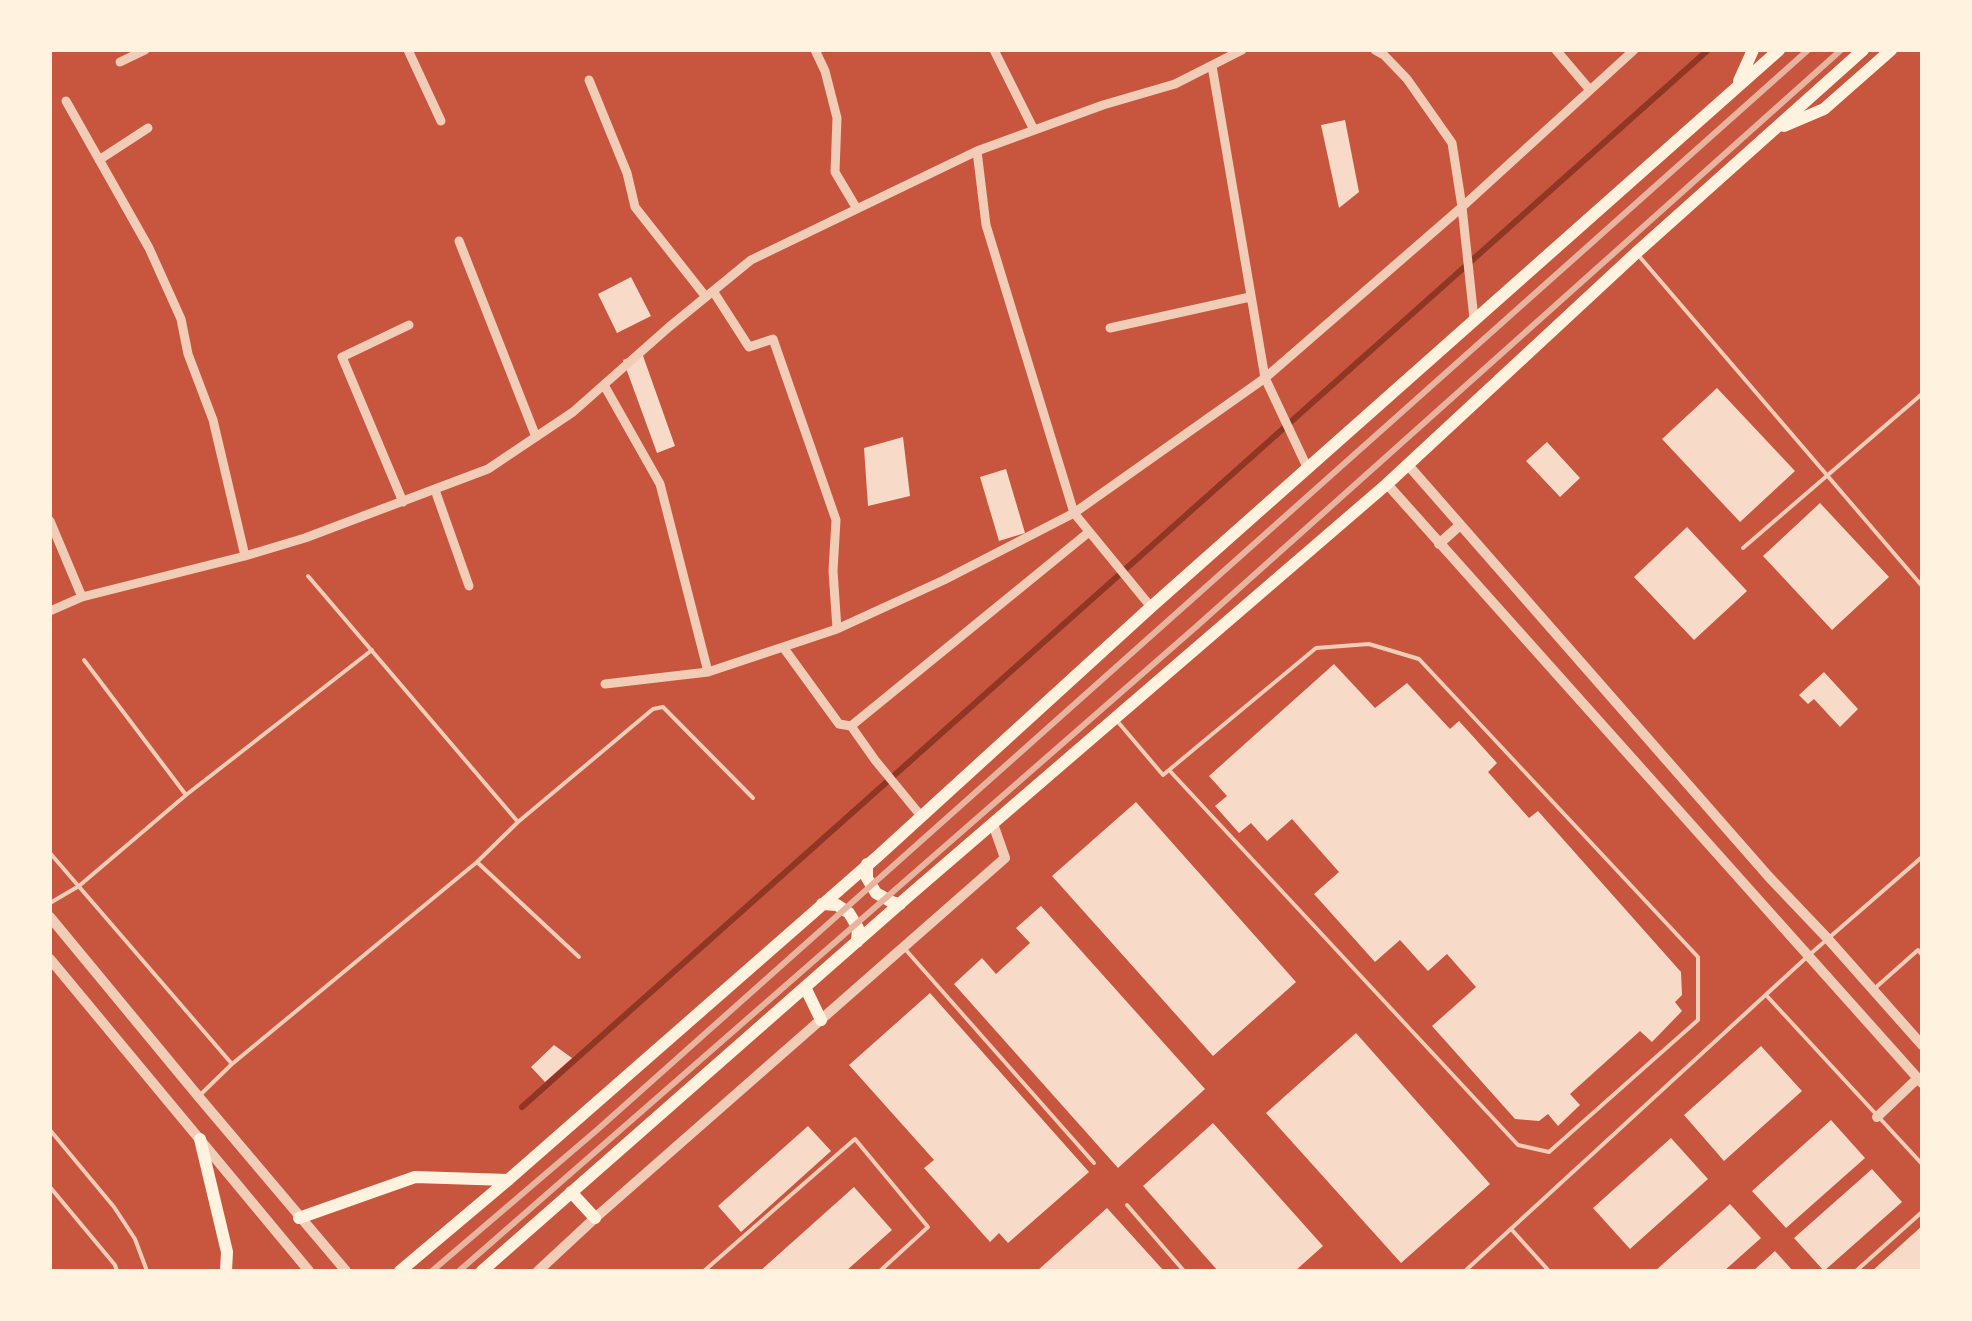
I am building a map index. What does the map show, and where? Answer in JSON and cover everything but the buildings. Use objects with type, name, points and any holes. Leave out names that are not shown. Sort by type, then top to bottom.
[{"type":"main road","points":[[1736,88],[1753,50]]},
{"type":"main road","points":[[400,1271],[822,904],[1779,50]]},
{"type":"main road","points":[[482,1271],[1387,484],[1863,50]]},
{"type":"main road","points":[[1775,130],[1824,109],[1891,50]]},
{"type":"main road","points":[[867,864],[867,878],[876,893],[900,904]]},
{"type":"main road","points":[[822,904],[837,905],[849,914],[858,928],[856,942]]},
{"type":"main road","points":[[805,987],[820,1020]]},
{"type":"main road","points":[[200,1138],[226,1252],[226,1271]]},
{"type":"main road","points":[[299,1218],[414,1177],[508,1180]]},
{"type":"main road","points":[[571,1192],[595,1218]]},
{"type":"street","points":[[120,62],[145,50]]},
{"type":"street","points":[[408,50],[441,121]]},
{"type":"street","points":[[815,50],[825,71],[837,118],[835,172],[857,209]]},
{"type":"street","points":[[994,50],[1034,130]]},
{"type":"street","points":[[50,610],[304,538],[488,469],[573,412],[751,260],[978,150],[1102,105],[1175,84],[1242,50]]},
{"type":"street","points":[[1374,50],[1408,79],[1452,144],[1474,319]]},
{"type":"street","points":[[1556,50],[1590,90]]},
{"type":"street","points":[[605,684],[708,672],[838,629],[1074,514],[1265,378],[1462,208],[1634,50]]},
{"type":"street","points":[[1212,66],[1265,378],[1309,470]]},
{"type":"street","points":[[589,80],[626,173],[635,207],[710,294],[749,347],[773,339],[836,520],[832,570],[838,629]]},
{"type":"street","points":[[66,101],[149,248],[181,319],[188,354],[214,420],[245,556]]},
{"type":"street","points":[[100,160],[148,128]]},
{"type":"street","points":[[978,150],[986,225],[1074,514],[1151,607]]},
{"type":"street","points":[[458,241],[536,437]]},
{"type":"street","points":[[1110,328],[1250,297]]},
{"type":"street","points":[[403,502],[342,357],[410,325]]},
{"type":"street","points":[[604,385],[660,484],[708,672]]},
{"type":"street","points":[[1408,465],[1756,862],[1922,1044]]},
{"type":"street","points":[[1387,484],[1920,1081],[1878,1116]]},
{"type":"street","points":[[435,490],[470,586]]},
{"type":"street","points":[[50,521],[82,598]]},
{"type":"street","points":[[1439,544],[1460,525]]},
{"type":"street","points":[[851,726],[1089,532]]},
{"type":"street","points":[[784,647],[839,724],[851,726],[921,816]]},
{"type":"street","points":[[538,1271],[1005,858],[993,824]]},
{"type":"street","points":[[50,917],[346,1271]]},
{"type":"street","points":[[50,958],[310,1271]]},
{"type":"lane","points":[[1636,253],[1922,586]]},
{"type":"lane","points":[[1743,548],[1922,394]]},
{"type":"lane","points":[[308,576],[518,822]]},
{"type":"lane","points":[[1115,718],[1163,775],[1169,770],[1316,648],[1369,644],[1419,659],[1698,956],[1698,1020],[1549,1152],[1518,1145],[1169,770]]},
{"type":"lane","points":[[50,902],[78,886],[186,795],[372,650]]},
{"type":"lane","points":[[84,660],[186,795]]},
{"type":"lane","points":[[198,1096],[653,709],[663,707],[752,798]]},
{"type":"lane","points":[[50,853],[232,1064]]},
{"type":"lane","points":[[1466,1271],[1922,856]]},
{"type":"lane","points":[[477,862],[580,958]]},
{"type":"lane","points":[[904,948],[1094,1163]]},
{"type":"lane","points":[[1873,990],[1918,950],[1922,954]]},
{"type":"lane","points":[[1766,995],[1922,1164]]},
{"type":"lane","points":[[50,1130],[114,1207],[135,1239],[147,1271]]},
{"type":"lane","points":[[704,1271],[854,1138],[928,1227],[880,1271]]},
{"type":"lane","points":[[50,1186],[118,1271]]},
{"type":"lane","points":[[1127,1205],[1184,1271]]},
{"type":"lane","points":[[1856,1271],[1922,1212]]},
{"type":"lane","points":[[1512,1230],[1549,1271]]},
{"type":"waterway","points":[[522,1107],[1708,50]]},
{"type":"railway","points":[[432,1271],[597,1130],[1808,50]]},
{"type":"railway","points":[[459,1271],[1197,626],[1841,50]]}]
